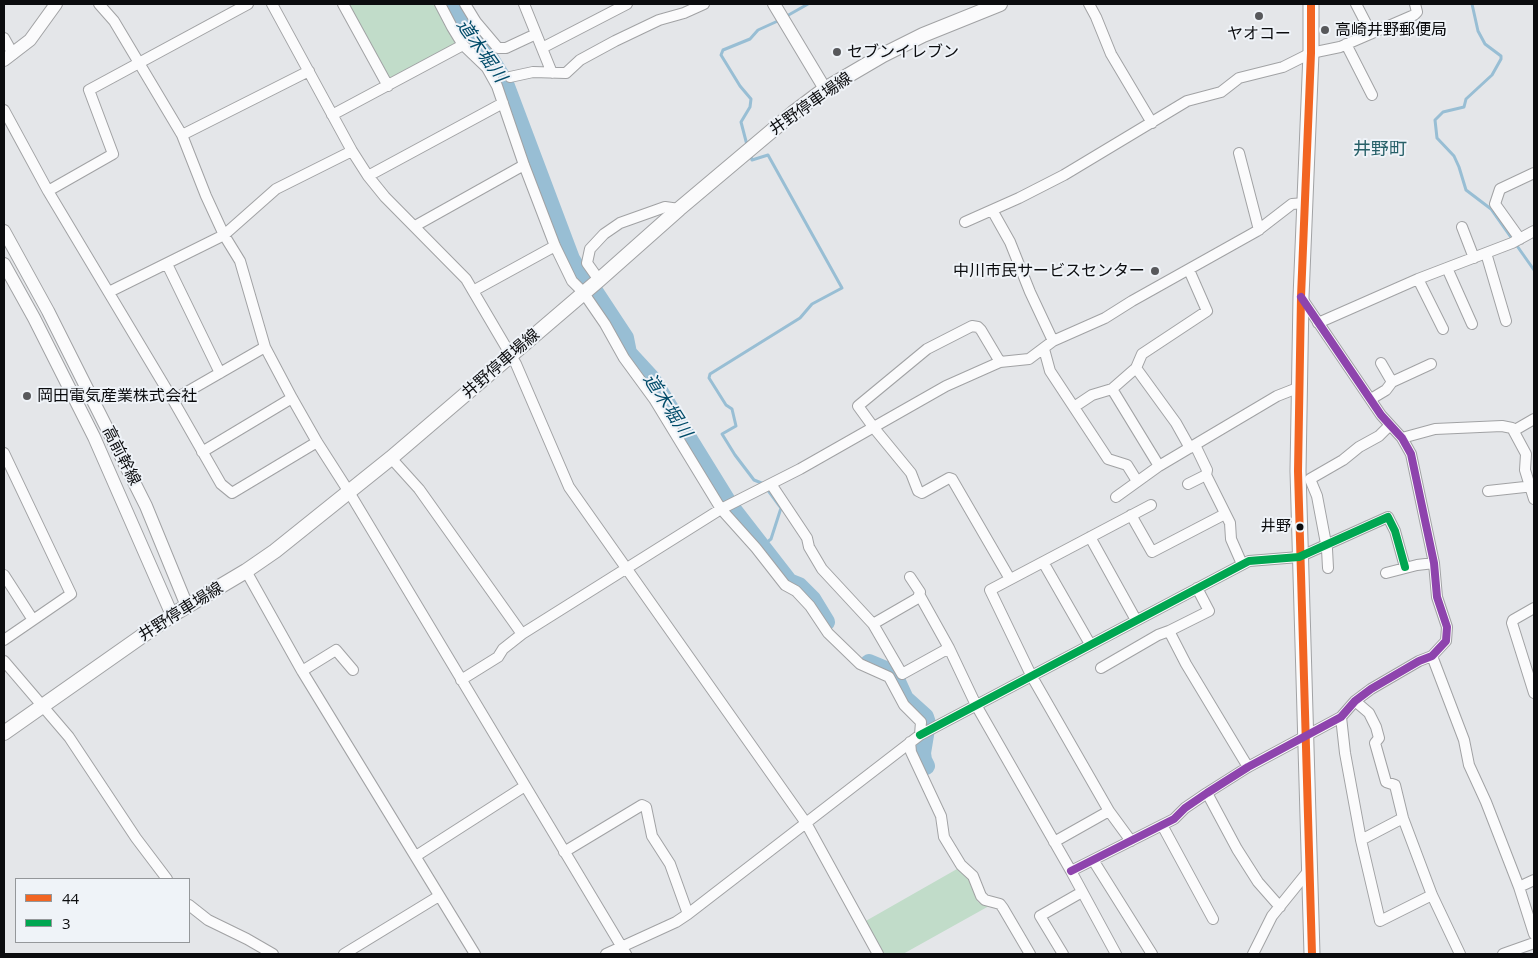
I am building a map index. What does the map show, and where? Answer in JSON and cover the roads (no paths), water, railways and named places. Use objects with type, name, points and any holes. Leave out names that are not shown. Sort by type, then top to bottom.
[{"type":"main road","name":"井野停車場線","points":[[4,733],[172,615],[246,571],[275,551],[391,458],[679,209],[787,118],[825,89],[883,55],[923,35],[1000,4]]},
{"type":"main road","points":[[1311,4],[1311,53],[1301,297],[1299,495],[1312,954]]},
{"type":"street","points":[[4,38],[8,57],[30,40],[56,4]]},
{"type":"street","points":[[48,191],[113,154],[90,90],[248,4]]},
{"type":"street","points":[[272,4],[352,151],[368,176],[385,197],[466,279],[511,355],[569,487],[806,823],[878,954]]},
{"type":"street","points":[[343,4],[388,86]]},
{"type":"street","points":[[440,4],[463,45],[487,68],[497,86],[524,165],[555,246],[572,281],[583,292],[605,324],[624,358],[654,399],[721,510],[756,548],[785,585],[796,590],[810,606],[828,633],[860,664],[888,677],[904,705],[921,722],[920,735]]},
{"type":"street","points":[[465,4],[476,22],[498,48],[506,48],[536,34]]},
{"type":"street","points":[[524,4],[552,73]]},
{"type":"street","points":[[542,48],[627,4]]},
{"type":"street","points":[[774,4],[825,89]]},
{"type":"street","points":[[1089,4],[1111,54],[1152,123]]},
{"type":"street","points":[[1356,4],[1371,34]]},
{"type":"street","points":[[965,222],[1064,175],[1188,101],[1221,92],[1239,78],[1282,67],[1311,53],[1346,44],[1371,34],[1417,12],[1415,4]]},
{"type":"street","points":[[103,5],[182,135],[206,196],[224,235],[240,261],[265,347],[292,398],[624,951]]},
{"type":"street","points":[[510,77],[533,72],[566,73],[580,60],[615,41],[659,20],[684,13],[700,5]]},
{"type":"street","points":[[1346,44],[1372,95]]},
{"type":"street","points":[[332,115],[463,45]]},
{"type":"street","points":[[182,135],[309,71]]},
{"type":"street","points":[[368,176],[503,103]]},
{"type":"street","points":[[4,110],[48,191],[221,484],[232,493],[317,442]]},
{"type":"street","points":[[109,292],[224,235],[276,189],[352,151]]},
{"type":"street","points":[[1239,153],[1259,230]]},
{"type":"street","points":[[415,226],[524,165]]},
{"type":"street","points":[[1520,239],[1495,204],[1500,189],[1534,173]]},
{"type":"street","points":[[461,680],[498,656],[503,649],[522,634],[721,510],[874,428],[946,386],[1000,362],[1029,359],[1053,341],[1106,318],[1132,301],[1259,230],[1292,204],[1305,204]]},
{"type":"street","points":[[599,280],[588,263],[590,249],[604,234],[620,222],[665,207],[679,209]]},
{"type":"street","points":[[992,210],[1010,242],[1030,292],[1053,341]]},
{"type":"street","points":[[1462,227],[1474,258]]},
{"type":"street","name":"高前幹線","points":[[4,231],[48,311],[146,506],[187,606]]},
{"type":"street","points":[[1318,323],[1534,232]]},
{"type":"street","points":[[473,291],[555,246]]},
{"type":"street","points":[[1486,253],[1506,321]]},
{"type":"street","name":"高前幹線","points":[[4,264],[34,318],[94,437],[172,615]]},
{"type":"street","points":[[167,264],[220,373]]},
{"type":"street","points":[[1447,268],[1472,324]]},
{"type":"street","points":[[1074,407],[1092,395],[1112,389],[1136,368],[1142,354],[1207,311],[1189,270]]},
{"type":"street","points":[[1418,280],[1443,329]]},
{"type":"street","points":[[1071,871],[1174,819],[1206,792],[1341,717],[1371,689],[1419,660],[1432,656],[1446,641],[1448,633],[1437,597],[1434,563],[1411,454],[1402,438],[1390,425],[1301,297]]},
{"type":"street","points":[[1000,362],[981,330],[975,326],[927,349],[858,406],[911,473],[918,491],[922,492],[948,478],[952,479],[1010,579]]},
{"type":"street","points":[[173,400],[265,347]]},
{"type":"street","points":[[1044,348],[1050,371],[1108,459],[1127,465],[1137,481]]},
{"type":"street","points":[[1381,362],[1392,382]]},
{"type":"street","points":[[1372,399],[1386,390],[1392,382],[1431,364]]},
{"type":"street","points":[[1136,368],[1193,446],[1207,470],[1206,475],[1230,523],[1231,539],[1242,564]]},
{"type":"street","points":[[1116,497],[1159,466],[1277,396],[1300,387]]},
{"type":"street","points":[[1112,389],[1159,466]]},
{"type":"street","points":[[202,452],[292,398]]},
{"type":"street","points":[[1515,430],[1534,419]]},
{"type":"street","points":[[1328,568],[1326,544],[1315,490],[1310,478],[1343,460],[1359,447],[1379,436],[1390,425]]},
{"type":"street","points":[[1402,438],[1435,428],[1502,426],[1512,428],[1515,430],[1526,454],[1525,470],[1532,486],[1534,499]]},
{"type":"street","points":[[4,453],[71,594],[4,640]]},
{"type":"street","points":[[391,458],[419,489],[522,634]]},
{"type":"street","points":[[1188,484],[1206,475]]},
{"type":"street","points":[[771,484],[807,538],[809,547],[822,569],[873,624],[902,674],[949,648]]},
{"type":"street","points":[[1488,491],[1532,486]]},
{"type":"street","points":[[1299,495],[1315,490]]},
{"type":"street","points":[[1131,841],[1109,811],[1031,676],[990,590],[1151,505]]},
{"type":"street","points":[[1131,515],[1152,552],[1225,514]]},
{"type":"street","points":[[606,954],[624,951],[649,934],[676,922],[688,914],[920,735],[1242,564],[1249,561],[1300,556],[1388,517],[1405,568]]},
{"type":"street","points":[[1090,537],[1136,620]]},
{"type":"street","points":[[1043,562],[1090,644]]},
{"type":"street","points":[[1386,573],[1434,563]]},
{"type":"street","points":[[246,571],[302,671],[475,954]]},
{"type":"street","points":[[4,575],[33,620]]},
{"type":"street","points":[[910,577],[920,592],[920,596],[949,648],[976,705],[1071,871],[1114,954]]},
{"type":"street","points":[[1101,668],[1158,635],[1209,611],[1197,588]]},
{"type":"street","points":[[873,624],[920,596]]},
{"type":"street","points":[[1534,608],[1512,620],[1512,623],[1534,693]]},
{"type":"street","points":[[1169,631],[1186,664],[1248,767]]},
{"type":"street","points":[[302,671],[336,650],[353,670]]},
{"type":"street","points":[[1432,656],[1464,740],[1468,765],[1486,802],[1519,887],[1534,934]]},
{"type":"street","points":[[4,662],[69,737],[136,838],[166,878]]},
{"type":"street","points":[[1356,702],[1369,713],[1376,727],[1378,738],[1375,744],[1386,782],[1395,785],[1403,818],[1432,895],[1460,954]]},
{"type":"street","points":[[1341,717],[1345,753],[1361,840],[1380,921],[1432,895]]},
{"type":"street","points":[[910,742],[911,752],[942,816],[944,837],[961,865],[973,876],[981,896],[985,900],[1000,904],[1003,908],[1030,954]]},
{"type":"street","points":[[416,856],[525,786]]},
{"type":"street","points":[[1206,792],[1253,874],[1280,907]]},
{"type":"street","points":[[564,852],[642,805],[646,807],[652,836],[670,864],[688,914]]},
{"type":"street","points":[[1054,842],[1109,811]]},
{"type":"street","points":[[1361,840],[1403,818]]},
{"type":"street","points":[[1162,825],[1213,920]]},
{"type":"street","points":[[1093,860],[1152,954]]},
{"type":"street","points":[[1253,954],[1272,916],[1310,869]]},
{"type":"street","points":[[1519,887],[1534,880]]},
{"type":"street","points":[[1063,954],[1040,916],[1082,892]]},
{"type":"street","points":[[344,954],[439,896]]},
{"type":"street","points":[[190,906],[208,920],[273,954]]},
{"type":"street","points":[[1503,954],[1534,943]]},
{"type":"waterway","name":"道木堀川","points":[[451,4],[457,19],[468,35],[489,57],[504,81],[571,259],[625,338],[628,353],[651,378],[730,506],[789,582],[799,586],[812,599],[826,622]]},
{"type":"waterway","points":[[785,17],[808,4]]},
{"type":"waterway","points":[[1472,4],[1478,31],[1485,44],[1501,56],[1501,59],[1492,75],[1466,99],[1464,107],[1443,112],[1435,120],[1437,138],[1454,156],[1466,190],[1491,209],[1534,270]]},
{"type":"waterway","points":[[747,145],[741,122],[750,107],[751,99],[740,86],[721,55],[723,50],[750,39],[758,30],[780,20]]},
{"type":"waterway","points":[[750,153],[752,160],[768,155],[842,288],[812,304],[800,318],[710,374],[709,378],[726,405],[732,409],[736,426],[722,434],[754,480],[764,484]]},
{"type":"waterway","points":[[761,547],[771,539],[781,508],[767,489]]},
{"type":"waterway","name":"道木堀川","points":[[869,663],[893,673],[905,699],[925,717],[927,723],[922,753],[926,766]]},
{"type":"place","name":"ヤオコー","points":[[1259,16]]},
{"type":"place","name":"高崎井野郵便局","points":[[1325,30]]},
{"type":"place","name":"セブンイレブン","points":[[837,52]]},
{"type":"place","name":"中川市民サービスセンター","points":[[1155,271]]},
{"type":"place","name":"岡田電気産業株式会社","points":[[27,396]]},
{"type":"place","name":"井野","points":[[1300,527]]},
{"type":"district","name":"井野町","points":[[1380,150]]}]
